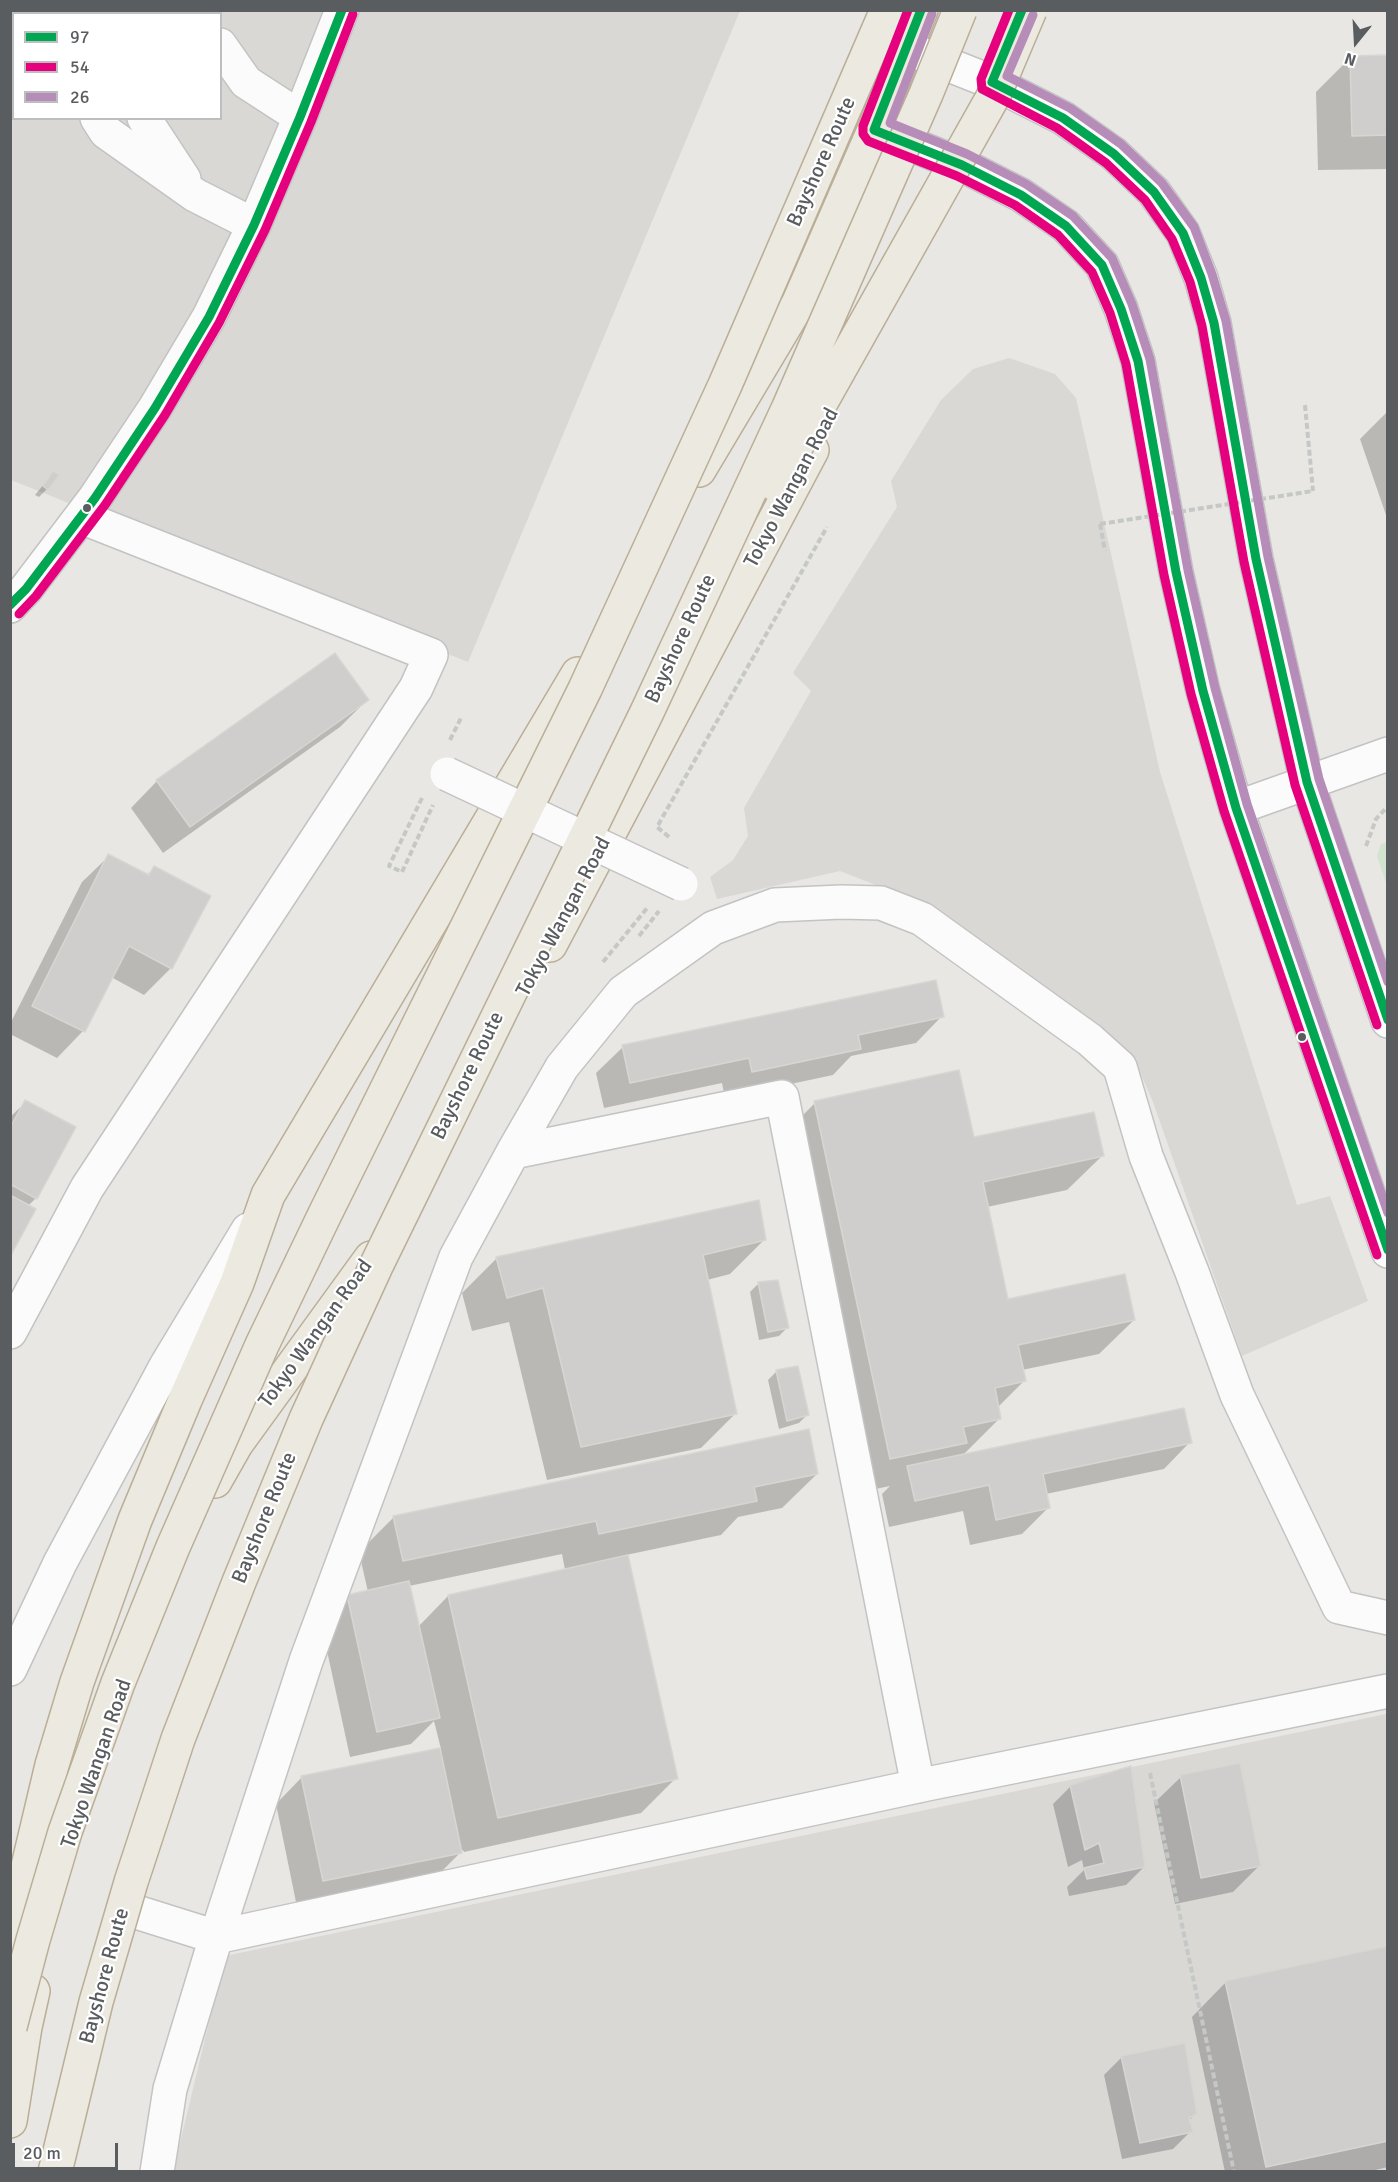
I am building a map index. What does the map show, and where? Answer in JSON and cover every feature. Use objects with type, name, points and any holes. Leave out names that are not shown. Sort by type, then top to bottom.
[{"type":"highway","name":"Bayshore Route","points":[[10,2027],[65,1832],[118,1683],[173,1547],[281,1305],[590,678],[730,374],[887,10]]},
{"type":"highway","name":"Tokyo Wangan Road","points":[[10,1942],[52,1765],[77,1682],[135,1520],[237,1283],[268,1196],[798,304],[874,130],[921,10]]},
{"type":"highway","name":"Bayshore Route","points":[[55,2172],[96,2002],[131,1882],[178,1739],[239,1581],[306,1419],[377,1264],[647,712],[788,409],[926,94],[960,10]]},
{"type":"highway","name":"Tokyo Wangan Road","points":[[10,2121],[25,2027],[54,1893],[96,1760],[137,1649],[189,1530],[236,1444],[419,1193],[962,165],[992,82],[1022,10]]},
{"type":"highway","points":[[647,712],[994,95],[1030,10]]},
{"type":"street","points":[[10,606],[26,589],[81,517],[155,408],[209,317],[254,225],[342,10]]},
{"type":"street","points":[[222,48],[246,82],[300,117]]},
{"type":"street","points":[[906,48],[992,82],[1063,118],[1114,154],[1154,192],[1183,233],[1201,278],[1214,323],[1256,560],[1307,782],[1388,1021]]},
{"type":"street","points":[[97,120],[106,132],[195,195],[254,225]]},
{"type":"street","points":[[145,120],[195,195]]},
{"type":"street","points":[[874,130],[962,165],[1021,195],[1066,226],[1102,265],[1138,361],[1176,572],[1203,691],[1236,808],[1388,1251]]},
{"type":"street","points":[[10,1332],[87,1188],[416,687],[431,655],[81,517]]},
{"type":"street","points":[[1236,808],[1388,754]]},
{"type":"street","points":[[440,771],[667,892]]},
{"type":"street","points":[[157,2172],[170,2089],[216,1937],[306,1661],[456,1257],[562,1067],[623,992],[713,927],[775,905],[881,903],[922,919],[1090,1040],[1120,1067],[1146,1156],[1237,1395],[1339,1607],[1388,1618]]},
{"type":"street","points":[[513,1152],[782,1096],[918,1786]]},
{"type":"street","points":[[69,2172],[86,2082],[130,1910],[158,1806],[202,1675],[317,1399],[419,1193]]},
{"type":"street","points":[[10,1669],[60,1563],[166,1366],[268,1196]]},
{"type":"street","points":[[130,1910],[216,1937],[918,1786],[1388,1691]]},
{"type":"path","points":[[1105,551],[1100,524],[1313,491],[1305,405]]},
{"type":"path","points":[[674,841],[657,827],[827,527]]},
{"type":"path","points":[[440,771],[389,866],[402,872],[462,716]]},
{"type":"path","points":[[632,944],[667,892]]},
{"type":"path","points":[[602,962],[667,892]]},
{"type":"path","points":[[1144,1740],[1234,2172]]},
{"type":"shaded area","points":[[10,11],[740,11],[468,662],[11,480]]},
{"type":"shaded area","points":[[1009,358],[1055,374],[1076,398],[1160,772],[1297,1205],[1330,1196],[1368,1301],[1242,1356],[1153,1102],[1133,1056],[940,910],[840,871],[717,899],[710,877],[733,860],[748,836],[744,808],[811,691],[793,673],[897,507],[891,481],[941,400],[973,369]]},
{"type":"shaded area","points":[[1386,1714],[1388,1727],[1387,2171],[173,2172],[225,1956]]},
{"type":"green space","points":[[1388,842],[1387,886],[1377,856],[1381,844]]},
{"type":"building","points":[[1388,55],[1388,135],[1352,136],[1350,56]]},
{"type":"building","points":[[53,471],[59,475],[48,490],[43,486]]},
{"type":"building","points":[[335,653],[369,700],[190,827],[156,780]]},
{"type":"building","points":[[108,854],[149,875],[154,866],[211,896],[172,969],[129,946],[85,1032],[32,1006]]},
{"type":"building","points":[[936,980],[944,1017],[858,1035],[861,1049],[752,1072],[749,1058],[630,1083],[622,1045]]},
{"type":"building","points":[[959,1070],[974,1137],[1094,1112],[1104,1156],[983,1182],[1008,1299],[1125,1274],[1135,1320],[1018,1345],[1026,1381],[995,1388],[1001,1419],[963,1427],[967,1443],[890,1459],[814,1101]]},
{"type":"building","points":[[25,1100],[76,1127],[37,1199],[10,1184],[10,1128]]},
{"type":"building","points":[[10,1195],[36,1209],[10,1257]]},
{"type":"building","points":[[759,1200],[766,1240],[703,1255],[737,1414],[581,1447],[543,1288],[507,1298],[496,1257]]},
{"type":"building","points":[[778,1280],[789,1328],[768,1332],[758,1282]]},
{"type":"building","points":[[798,1366],[809,1415],[787,1421],[776,1370]]},
{"type":"building","points":[[1184,1408],[1192,1443],[1043,1474],[1050,1508],[996,1520],[989,1485],[915,1501],[907,1466]]},
{"type":"building","points":[[809,1429],[818,1474],[754,1487],[757,1501],[599,1534],[596,1521],[403,1561],[393,1516]]},
{"type":"building","points":[[628,1555],[678,1779],[498,1818],[448,1595]]},
{"type":"building","points":[[409,1581],[440,1718],[377,1732],[347,1595]]},
{"type":"building","points":[[440,1748],[462,1853],[323,1881],[301,1776]]},
{"type":"building","points":[[1240,1763],[1261,1866],[1201,1878],[1180,1775]]},
{"type":"building","points":[[1131,1766],[1145,1867],[1087,1879],[1084,1868],[1104,1863],[1099,1843],[1085,1850],[1070,1785]]},
{"type":"building","points":[[1388,1946],[1388,2141],[1266,2167],[1225,1981]]},
{"type":"building","points":[[1185,2043],[1197,2114],[1189,2118],[1193,2132],[1140,2143],[1121,2056]]},
{"type":"transit line","name":"97","points":[[10,605],[26,589],[95,498],[155,408],[209,317],[254,225],[342,10]]},
{"type":"transit line","name":"54","points":[[908,10],[863,126],[863,134],[868,141],[957,176],[1015,205],[1058,235],[1092,272],[1110,313],[1126,364],[1164,575],[1191,694],[1224,811],[1377,1255]]},
{"type":"transit line","name":"97","points":[[921,10],[874,130],[962,165],[1021,195],[1066,226],[1102,265],[1121,309],[1138,361],[1176,572],[1203,691],[1236,808],[1388,1250]]},
{"type":"transit line","name":"54","points":[[1009,10],[981,79],[982,89],[1057,128],[1106,163],[1145,200],[1172,239],[1190,282],[1202,326],[1244,562],[1295,785],[1377,1025]]},
{"type":"transit line","name":"97","points":[[1022,10],[992,82],[1063,118],[1114,154],[1154,192],[1183,233],[1201,278],[1214,323],[1256,559],[1307,782],[1388,1020]]},
{"type":"transit line","name":"54","points":[[19,614],[36,596],[105,505],[165,415],[219,323],[265,230],[311,122],[353,14]]},
{"type":"transit line","name":"26","points":[[932,14],[890,123],[967,154],[1026,184],[1073,216],[1112,258],[1132,304],[1150,359],[1188,570],[1215,688],[1247,804],[1388,1213]]},
{"type":"transit line","name":"26","points":[[1033,15],[1007,76],[1070,108],[1121,144],[1162,183],[1194,227],[1212,274],[1226,321],[1268,557],[1319,779],[1388,982]]}]
